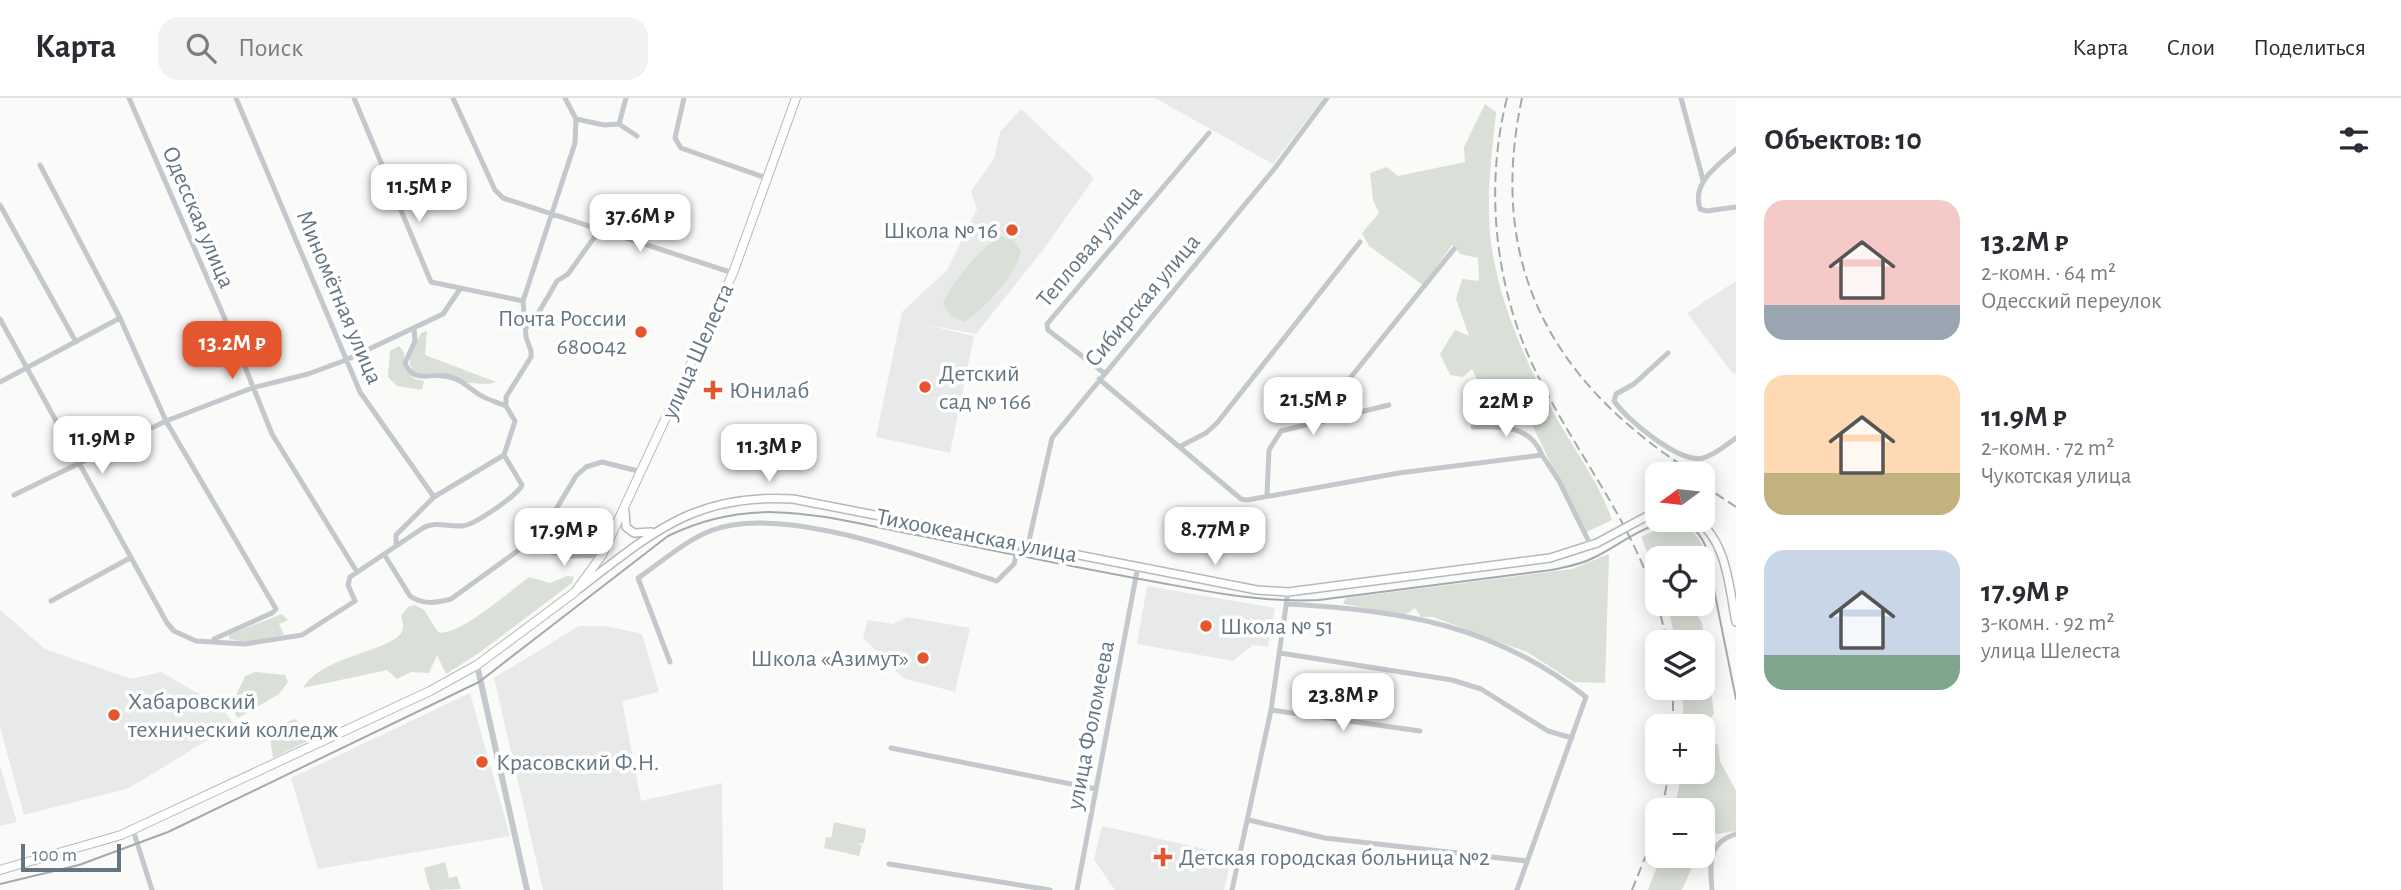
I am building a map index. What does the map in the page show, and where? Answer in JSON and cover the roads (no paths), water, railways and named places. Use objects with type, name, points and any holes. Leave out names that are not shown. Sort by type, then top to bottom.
[{"type":"main road","name":"улица Шелеста","points":[[575,592],[602,555],[625,509],[733,273],[796,98]]},
{"type":"main road","name":"Тихоокеанская улица","points":[[0,870],[77,850],[134,830],[430,691],[477,665],[655,530],[683,515],[714,506],[775,498],[1257,590],[1288,593],[1550,558],[1594,544],[1645,517]]},
{"type":"main road","points":[[625,509],[626,527],[635,533],[655,530]]},
{"type":"main road","points":[[1712,532],[1717,543],[1736,622]]},
{"type":"street","name":"Одесская улица","points":[[129,98],[236,342],[272,434],[357,572]]},
{"type":"street","name":"Миномётная улица","points":[[236,98],[360,392],[433,497]]},
{"type":"street","points":[[354,98],[428,278],[434,285],[523,300]]},
{"type":"street","points":[[453,98],[499,195],[733,273]]},
{"type":"street","points":[[506,406],[508,393],[531,357],[523,300],[554,214],[575,144],[576,119],[565,98]]},
{"type":"street","points":[[619,124],[626,98]]},
{"type":"street","points":[[684,98],[675,138],[681,148],[769,179]]},
{"type":"street","name":"Сибирская улица","points":[[670,662],[638,578],[709,531],[746,521],[783,524],[874,543],[997,581],[1014,564],[1024,544],[1052,438],[1275,169],[1327,98]]},
{"type":"street","points":[[1682,99],[1703,180],[1697,201],[1700,209],[1707,211],[1736,207]]},
{"type":"street","points":[[576,119],[604,125],[619,124],[637,136]]},
{"type":"street","name":"Тепловая улица","points":[[1104,373],[1048,330],[1047,324],[1209,133]]},
{"type":"street","points":[[1703,180],[1736,149]]},
{"type":"street","points":[[40,165],[120,318],[166,421],[275,609],[272,613],[212,640]]},
{"type":"street","points":[[0,205],[76,342]]},
{"type":"street","points":[[525,328],[532,324],[557,281],[568,274],[601,228]]},
{"type":"street","points":[[1180,447],[1206,433],[1217,423],[1360,242]]},
{"type":"street","points":[[1330,403],[1454,249]]},
{"type":"street","points":[[14,495],[166,421],[252,388],[308,374],[346,360],[443,314],[460,289]]},
{"type":"street","points":[[0,382],[120,318]]},
{"type":"street","points":[[0,319],[167,623],[174,631],[196,641],[245,644],[302,635],[355,601],[347,582],[357,572],[396,546],[428,526],[471,524],[515,494],[522,485],[504,455]]},
{"type":"street","points":[[396,546],[396,535],[433,497],[504,455],[515,421],[506,406],[483,397],[460,380],[437,375],[416,377],[410,373],[405,363],[415,341],[414,328]]},
{"type":"street","points":[[1668,353],[1633,384],[1616,394],[1614,401],[1623,414],[1650,436],[1692,457],[1707,457],[1736,439]]},
{"type":"street","points":[[1099,379],[1241,499],[1542,455]]},
{"type":"street","points":[[1267,494],[1269,450],[1280,431],[1389,405]]},
{"type":"street","points":[[1473,427],[1508,426],[1529,437],[1559,481],[1594,544]]},
{"type":"street","points":[[384,554],[410,596],[424,602],[438,603],[451,599],[528,547],[547,527],[576,476],[586,467],[602,462],[642,472]]},
{"type":"street","points":[[528,547],[571,556],[602,555]]},
{"type":"street","points":[[51,601],[130,558]]},
{"type":"street","name":"улица Фоломеева","points":[[1077,890],[1138,566]]},
{"type":"street","points":[[1232,890],[1271,710],[1288,593]]},
{"type":"street","points":[[1288,604],[1358,610],[1460,629],[1524,654],[1586,697],[1517,890]]},
{"type":"street","points":[[1280,653],[1452,680],[1481,689],[1548,731],[1572,738]]},
{"type":"street","points":[[477,665],[527,890]]},
{"type":"street","points":[[1271,710],[1420,731]]},
{"type":"street","points":[[891,748],[1096,789]]},
{"type":"street","points":[[1248,820],[1325,838],[1527,861]]},
{"type":"street","points":[[134,830],[152,890]]},
{"type":"street","points":[[1712,890],[1710,864],[1713,849],[1721,839],[1736,834]]},
{"type":"street","points":[[889,864],[1050,890]]},
{"type":"tram line","points":[[0,884],[79,865],[168,832],[479,682],[668,536],[701,523],[733,515],[763,512],[824,517],[1197,589],[1237,596],[1298,600],[1319,600],[1562,568],[1588,560],[1652,526],[1668,522],[1682,523],[1695,530],[1705,545],[1736,699]]},
{"type":"railway","points":[[1507,98],[1500,132],[1495,202],[1503,273],[1511,307],[1522,340],[1554,407],[1628,534],[1657,603],[1664,630]]},
{"type":"railway","points":[[1522,98],[1513,159],[1514,215],[1523,268],[1542,316],[1568,360],[1603,401],[1645,439],[1678,462]]},
{"type":"railway","points":[[1715,493],[1736,507]]},
{"type":"railway","points":[[1673,700],[1673,714]]},
{"type":"railway","points":[[1664,798],[1667,784]]},
{"type":"railway","points":[[1632,890],[1645,858]]},
{"type":"place","name":"Школа № 16","points":[[1012,230]]},
{"type":"place","name":"Почта России 680042","points":[[641,332]]},
{"type":"place","name":"Детский сад № 166","points":[[925,387]]},
{"type":"place","name":"Юнилаб","points":[[713,390]]},
{"type":"place","name":"Школа № 51","points":[[1206,626]]},
{"type":"place","name":"Школа «Азимут»","points":[[923,658]]},
{"type":"place","name":"Хабаровский технический колледж","points":[[114,715]]},
{"type":"place","name":"Красовский Ф.Н.","points":[[482,762]]},
{"type":"place","name":"Детская городская больница №2","points":[[1163,857]]}]
